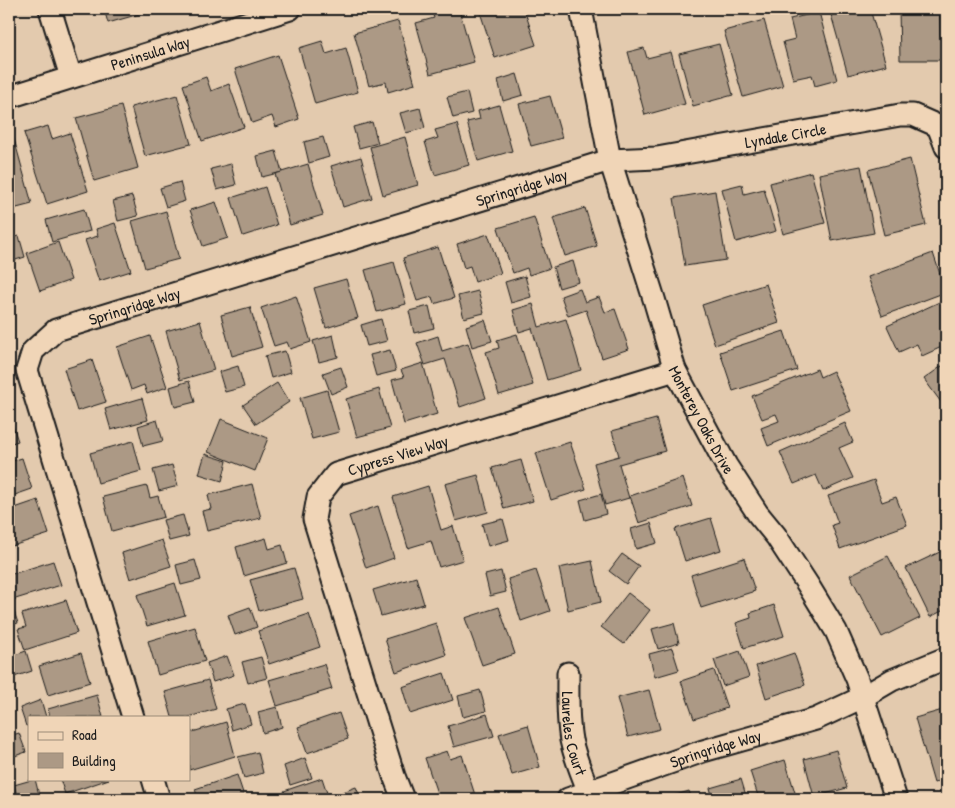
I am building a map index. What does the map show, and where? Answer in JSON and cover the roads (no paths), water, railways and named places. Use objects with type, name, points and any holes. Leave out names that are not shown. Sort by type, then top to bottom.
[{"type":"street","points":[[50,9],[71,77]]},
{"type":"street","name":"Peninsula Way","points":[[9,97],[290,9]]},
{"type":"street","name":"Monterey Oaks Drive","points":[[581,9],[610,160],[675,370],[726,465],[758,514],[776,536],[836,631],[857,679],[896,799]]},
{"type":"street","name":"Lyndale Circle","points":[[610,160],[657,158],[900,115],[913,115],[938,126],[946,147]]},
{"type":"street","name":"Springridge Way","points":[[133,716],[27,370],[33,350],[56,330],[610,160]]},
{"type":"street","name":"Cypress View Way","points":[[402,799],[314,519],[318,497],[336,474],[675,370]]},
{"type":"street","points":[[863,697],[892,680],[946,658]]},
{"type":"street","name":"Laureles Court","points":[[568,673],[568,713],[571,739],[589,792]]},
{"type":"street","name":"Springridge Way","points":[[568,799],[703,751],[816,719],[863,697]]},
{"type":"street","points":[[153,780],[159,799]]}]
